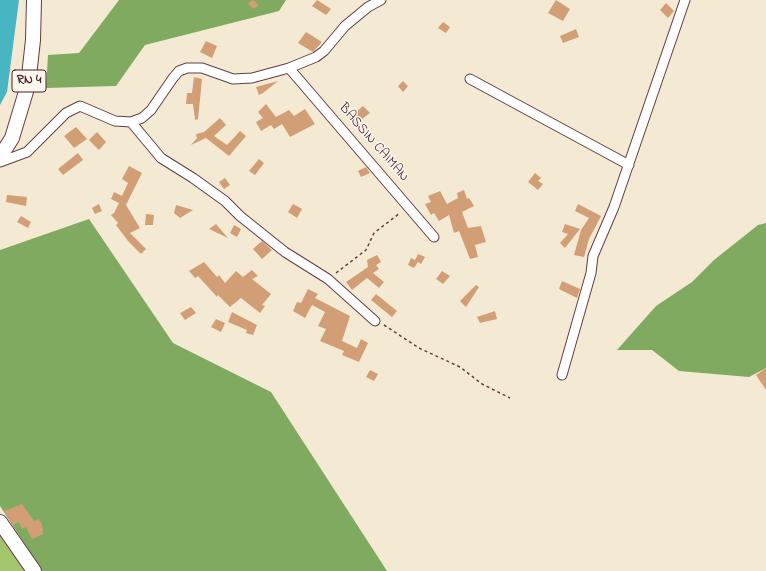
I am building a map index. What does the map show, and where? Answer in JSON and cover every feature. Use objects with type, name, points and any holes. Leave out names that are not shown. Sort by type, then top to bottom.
[{"type":"main road","name":"RN 4","points":[[0,157],[12,138],[28,85],[33,40],[34,0]]},
{"type":"main road","points":[[0,522],[34,571]]},
{"type":"street","points":[[0,162],[27,152],[66,113],[80,106],[115,121],[131,122],[148,114],[173,78],[180,71],[187,68],[202,68],[233,79],[252,78],[289,68],[316,57],[324,51],[345,26],[368,7],[381,0]]},
{"type":"street","points":[[562,375],[591,273],[593,256],[614,207],[685,0]]},
{"type":"street","name":"BASSIN CAIMAN","points":[[289,68],[434,236]]},
{"type":"street","points":[[470,79],[629,165]]},
{"type":"street","points":[[131,122],[161,158],[193,178],[224,201],[240,216],[285,252],[328,279],[375,320]]},
{"type":"path","points":[[328,279],[366,250],[374,233],[409,206]]},
{"type":"path","points":[[375,320],[419,348],[454,364],[482,384],[510,398]]},
{"type":"green space","points":[[119,0],[286,0],[279,11],[145,45],[116,86],[46,88],[48,55],[79,53]]},
{"type":"green space","points":[[89,219],[173,343],[271,392],[387,571],[42,571],[0,506],[0,250]]},
{"type":"green space","points":[[766,223],[766,368],[749,377],[679,371],[652,350],[617,350],[656,306],[692,282],[714,260],[758,225]]},
{"type":"green space","points":[[0,531],[28,571],[0,571]]},
{"type":"water","points":[[0,0],[19,0],[7,92],[0,105]]},
{"type":"building","points":[[253,0],[259,5],[253,9],[248,3]]},
{"type":"building","points":[[317,0],[331,9],[326,15],[312,6]]},
{"type":"building","points":[[556,0],[570,9],[563,21],[548,13]]},
{"type":"building","points":[[666,3],[674,11],[668,18],[660,10]]},
{"type":"building","points":[[443,22],[450,27],[446,33],[438,28]]},
{"type":"building","points":[[576,29],[579,37],[563,43],[560,36]]},
{"type":"building","points":[[306,32],[322,42],[313,52],[298,43]]},
{"type":"building","points":[[206,41],[217,46],[212,58],[200,52]]},
{"type":"building","points":[[194,77],[202,79],[198,119],[195,120],[193,104],[186,104],[187,93],[192,93]]},
{"type":"building","points":[[278,81],[263,93],[259,95],[256,87]]},
{"type":"building","points":[[403,81],[408,86],[403,92],[398,86]]},
{"type":"building","points":[[266,104],[276,117],[289,110],[294,116],[305,109],[315,124],[290,137],[282,124],[274,129],[271,125],[261,131],[256,122],[263,118],[258,112]]},
{"type":"building","points":[[363,106],[370,113],[354,125],[349,118]]},
{"type":"building","points":[[220,118],[226,125],[214,136],[227,145],[240,131],[246,136],[229,156],[206,138],[191,145],[197,138],[196,134],[204,132]]},
{"type":"building","points":[[76,127],[87,139],[74,148],[64,136]]},
{"type":"building","points":[[97,132],[106,142],[99,150],[89,140]]},
{"type":"building","points":[[78,153],[83,160],[63,175],[58,169]]},
{"type":"building","points":[[259,159],[264,163],[255,175],[249,171]]},
{"type":"building","points":[[129,166],[142,173],[126,205],[140,228],[130,233],[146,249],[141,254],[128,241],[116,225],[118,223],[111,215],[114,213],[119,203],[111,199],[114,192],[122,196],[128,183],[122,179]]},
{"type":"building","points":[[366,167],[370,173],[361,177],[358,171]]},
{"type":"building","points":[[535,173],[541,178],[538,181],[543,184],[538,190],[528,182]]},
{"type":"building","points":[[225,178],[230,185],[224,189],[219,182]]},
{"type":"building","points":[[464,190],[467,199],[469,198],[474,206],[462,212],[468,228],[481,226],[486,242],[475,245],[478,257],[470,259],[459,231],[454,233],[449,215],[439,221],[434,213],[431,215],[425,204],[431,202],[428,196],[440,191],[447,204],[458,198],[457,193]]},
{"type":"building","points":[[7,195],[27,197],[26,206],[6,202]]},
{"type":"building","points":[[99,204],[102,211],[95,214],[92,208]]},
{"type":"building","points":[[293,204],[302,209],[297,218],[288,212]]},
{"type":"building","points":[[578,204],[601,216],[589,239],[584,257],[574,255],[581,230],[589,218],[575,211]]},
{"type":"building","points":[[176,205],[193,210],[180,218],[174,213]]},
{"type":"building","points":[[146,214],[154,215],[153,225],[145,225]]},
{"type":"building","points":[[21,216],[31,222],[28,228],[17,222]]},
{"type":"building","points":[[216,224],[228,238],[209,229]]},
{"type":"building","points":[[565,224],[580,229],[565,248],[560,243],[568,234],[562,232]]},
{"type":"building","points":[[234,225],[241,229],[237,237],[230,233]]},
{"type":"building","points":[[262,241],[272,250],[262,259],[253,249]]},
{"type":"building","points":[[418,254],[425,257],[421,264],[418,262],[414,268],[408,265],[411,258],[415,260]]},
{"type":"building","points":[[377,255],[381,262],[376,265],[379,269],[373,273],[384,282],[379,288],[367,278],[352,290],[346,282],[368,267],[367,260]]},
{"type":"building","points":[[204,262],[217,277],[219,275],[225,283],[236,271],[243,277],[252,270],[258,276],[252,279],[271,294],[262,305],[265,306],[260,313],[241,298],[230,307],[218,295],[217,297],[198,276],[195,278],[189,271]]},
{"type":"building","points":[[442,271],[450,276],[443,284],[436,279]]},
{"type":"building","points":[[562,281],[580,289],[577,298],[559,289]]},
{"type":"building","points":[[476,285],[479,287],[466,307],[460,301]]},
{"type":"building","points":[[308,289],[318,294],[315,298],[350,316],[342,341],[357,348],[361,339],[368,343],[359,362],[342,355],[344,351],[320,341],[326,329],[318,326],[325,312],[312,305],[305,318],[293,311],[297,302],[301,303]]},
{"type":"building","points":[[376,294],[397,311],[392,317],[371,300]]},
{"type":"building","points":[[191,307],[196,313],[185,320],[180,313]]},
{"type":"building","points":[[495,311],[497,319],[480,323],[477,317]]},
{"type":"building","points":[[232,312],[257,325],[253,335],[246,333],[247,330],[228,322]]},
{"type":"building","points":[[216,319],[225,323],[221,332],[211,327]]},
{"type":"building","points":[[766,368],[766,390],[756,375]]},
{"type":"building","points":[[370,370],[378,374],[374,381],[366,377]]},
{"type":"building","points":[[22,504],[34,521],[39,519],[42,525],[43,534],[32,539],[26,527],[22,529],[19,522],[13,525],[4,511]]}]
